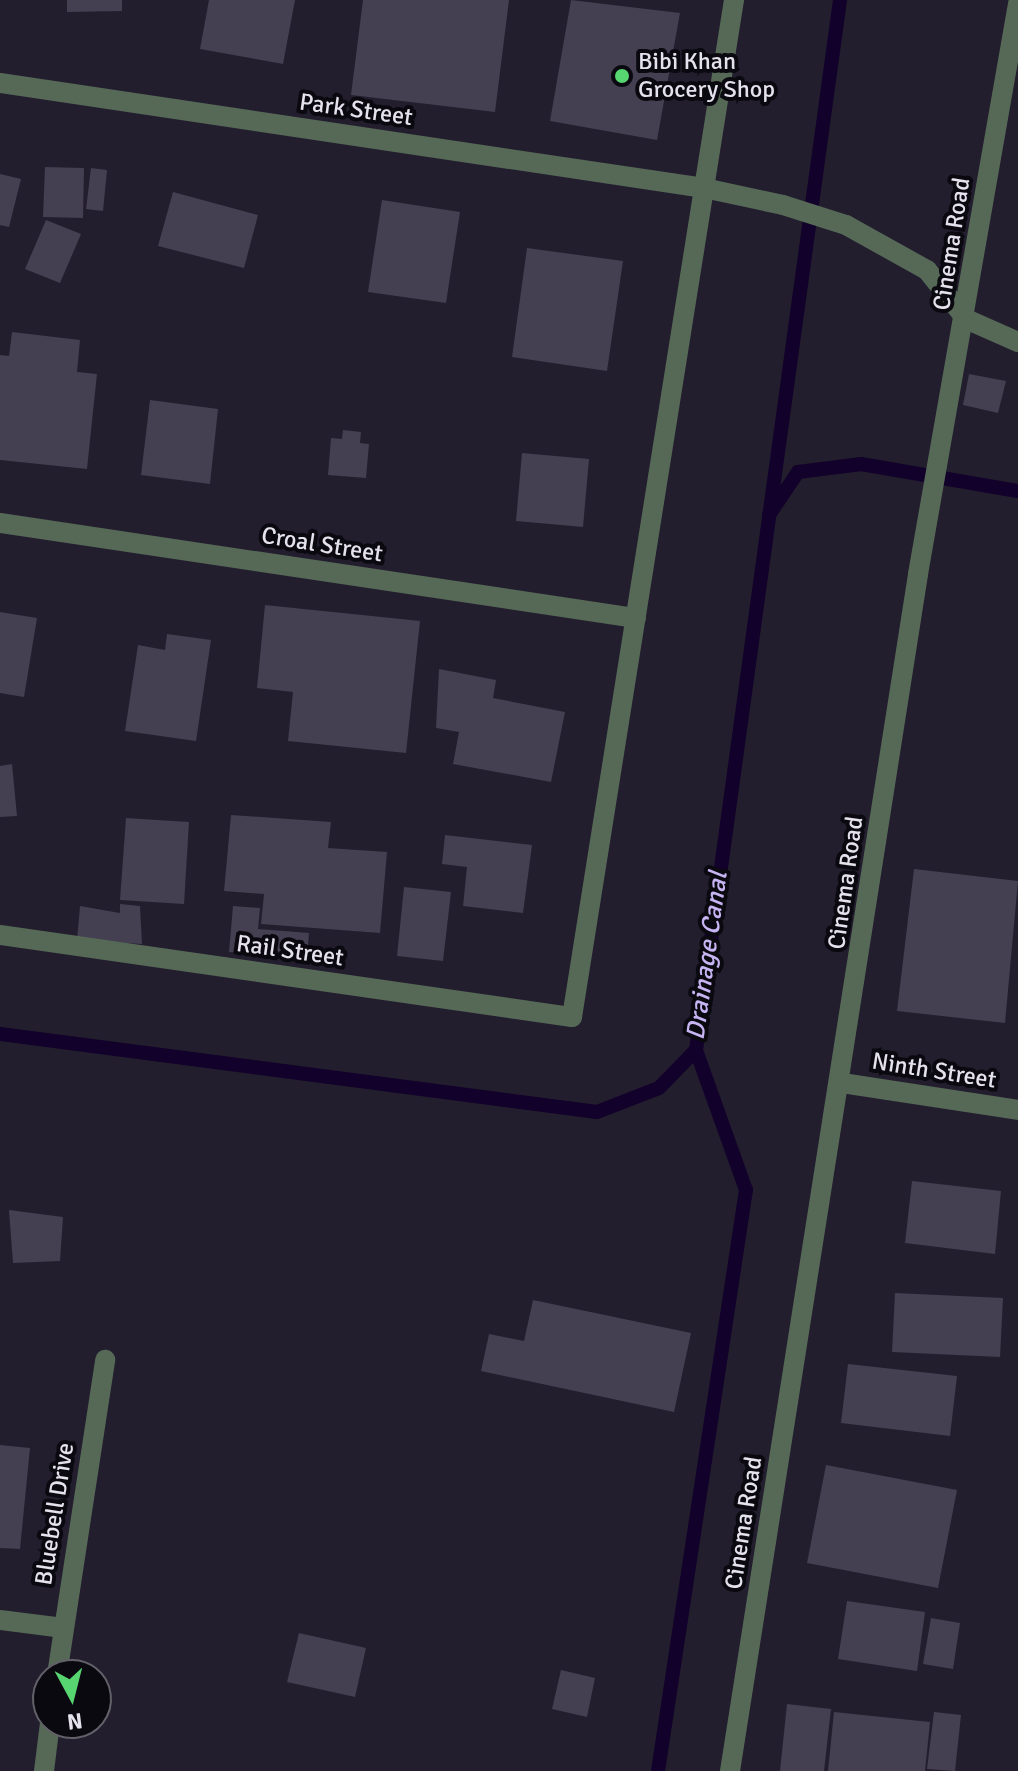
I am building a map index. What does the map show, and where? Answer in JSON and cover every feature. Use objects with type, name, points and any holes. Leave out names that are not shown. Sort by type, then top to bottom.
[{"type":"street","points":[[636,618],[734,0]]},
{"type":"street","name":"Cinema Road","points":[[730,1771],[842,1083],[918,574],[966,319],[1018,4]]},
{"type":"street","name":"Park Street","points":[[0,83],[704,188],[783,205],[846,225],[927,270],[966,319]]},
{"type":"street","points":[[966,319],[1018,342]]},
{"type":"street","name":"Croal Street","points":[[0,523],[636,618]]},
{"type":"street","name":"Rail Street","points":[[0,935],[572,1017],[636,618]]},
{"type":"street","name":"Ninth Street","points":[[842,1083],[1018,1110]]},
{"type":"street","name":"Bluebell Drive","points":[[59,1659],[105,1360]]},
{"type":"street","points":[[0,1620],[63,1628]]},
{"type":"street","points":[[44,1771],[48,1739]]},
{"type":"building","points":[[67,0],[122,0],[122,11],[67,12]]},
{"type":"building","points":[[209,0],[295,0],[283,64],[200,49]]},
{"type":"building","points":[[363,0],[509,0],[495,112],[351,95]]},
{"type":"building","points":[[571,0],[680,13],[657,140],[550,121]]},
{"type":"building","points":[[45,167],[84,168],[83,218],[43,217]]},
{"type":"building","points":[[91,168],[107,170],[103,211],[86,209]]},
{"type":"building","points":[[0,174],[21,179],[9,227],[0,225]]},
{"type":"building","points":[[173,192],[258,215],[244,268],[158,246]]},
{"type":"building","points":[[382,200],[460,212],[446,303],[368,292]]},
{"type":"building","points":[[46,220],[81,234],[60,283],[25,269]]},
{"type":"building","points":[[527,248],[623,261],[607,371],[512,357]]},
{"type":"building","points":[[12,332],[80,340],[77,372],[97,374],[87,469],[0,460],[0,355],[9,356]]},
{"type":"building","points":[[969,374],[1006,381],[998,413],[963,405]]},
{"type":"building","points":[[150,400],[218,409],[210,484],[141,475]]},
{"type":"building","points":[[343,430],[361,432],[360,443],[369,444],[366,478],[328,475],[331,438],[342,439]]},
{"type":"building","points":[[522,453],[589,459],[583,527],[516,521]]},
{"type":"building","points":[[265,605],[420,621],[406,753],[288,741],[293,692],[257,688]]},
{"type":"building","points":[[0,612],[37,618],[24,697],[0,693]]},
{"type":"building","points":[[167,634],[211,640],[196,741],[125,731],[138,645],[165,650]]},
{"type":"building","points":[[439,669],[496,680],[493,698],[565,712],[551,782],[453,764],[459,732],[436,728]]},
{"type":"building","points":[[12,764],[17,816],[0,817],[0,766]]},
{"type":"building","points":[[231,815],[331,822],[328,848],[387,852],[380,933],[261,924],[264,894],[224,891]]},
{"type":"building","points":[[126,818],[189,822],[184,904],[120,900]]},
{"type":"building","points":[[445,835],[532,845],[523,913],[463,906],[467,867],[442,864]]},
{"type":"building","points":[[914,869],[1018,881],[1005,1023],[897,1011]]},
{"type":"building","points":[[404,887],[451,892],[443,961],[397,956]]},
{"type":"building","points":[[120,904],[140,906],[142,944],[77,940],[80,906],[120,913]]},
{"type":"building","points":[[233,906],[260,908],[258,929],[309,933],[307,958],[229,952]]},
{"type":"building","points":[[912,1181],[1001,1191],[995,1254],[905,1243]]},
{"type":"building","points":[[9,1210],[63,1217],[60,1261],[13,1263]]},
{"type":"building","points":[[895,1293],[1003,1298],[1000,1357],[892,1352]]},
{"type":"building","points":[[533,1300],[691,1333],[674,1412],[481,1371],[489,1334],[524,1341]]},
{"type":"building","points":[[848,1364],[957,1376],[950,1436],[841,1423]]},
{"type":"building","points":[[0,1445],[30,1448],[20,1549],[0,1548]]},
{"type":"building","points":[[826,1465],[957,1490],[938,1588],[807,1563]]},
{"type":"building","points":[[847,1601],[925,1612],[917,1671],[838,1659]]},
{"type":"building","points":[[931,1618],[960,1623],[953,1669],[923,1664]]},
{"type":"building","points":[[299,1633],[366,1648],[355,1697],[287,1682]]},
{"type":"building","points":[[561,1670],[595,1678],[587,1717],[552,1709]]},
{"type":"building","points":[[787,1704],[831,1709],[824,1771],[780,1771]]},
{"type":"building","points":[[834,1712],[930,1722],[925,1771],[828,1771]]},
{"type":"building","points":[[934,1712],[961,1715],[955,1771],[927,1769]]},
{"type":"waterway","name":"Drainage Canal","points":[[0,1034],[597,1112],[659,1088],[696,1050],[840,0]]},
{"type":"waterway","name":"Drainage Canal","points":[[769,515],[798,472],[861,464],[1018,491]]},
{"type":"waterway","points":[[658,1771],[746,1190],[696,1050]]},
{"type":"place","name":"Bibi Khan Grocery Shop","points":[[622,76]]}]
